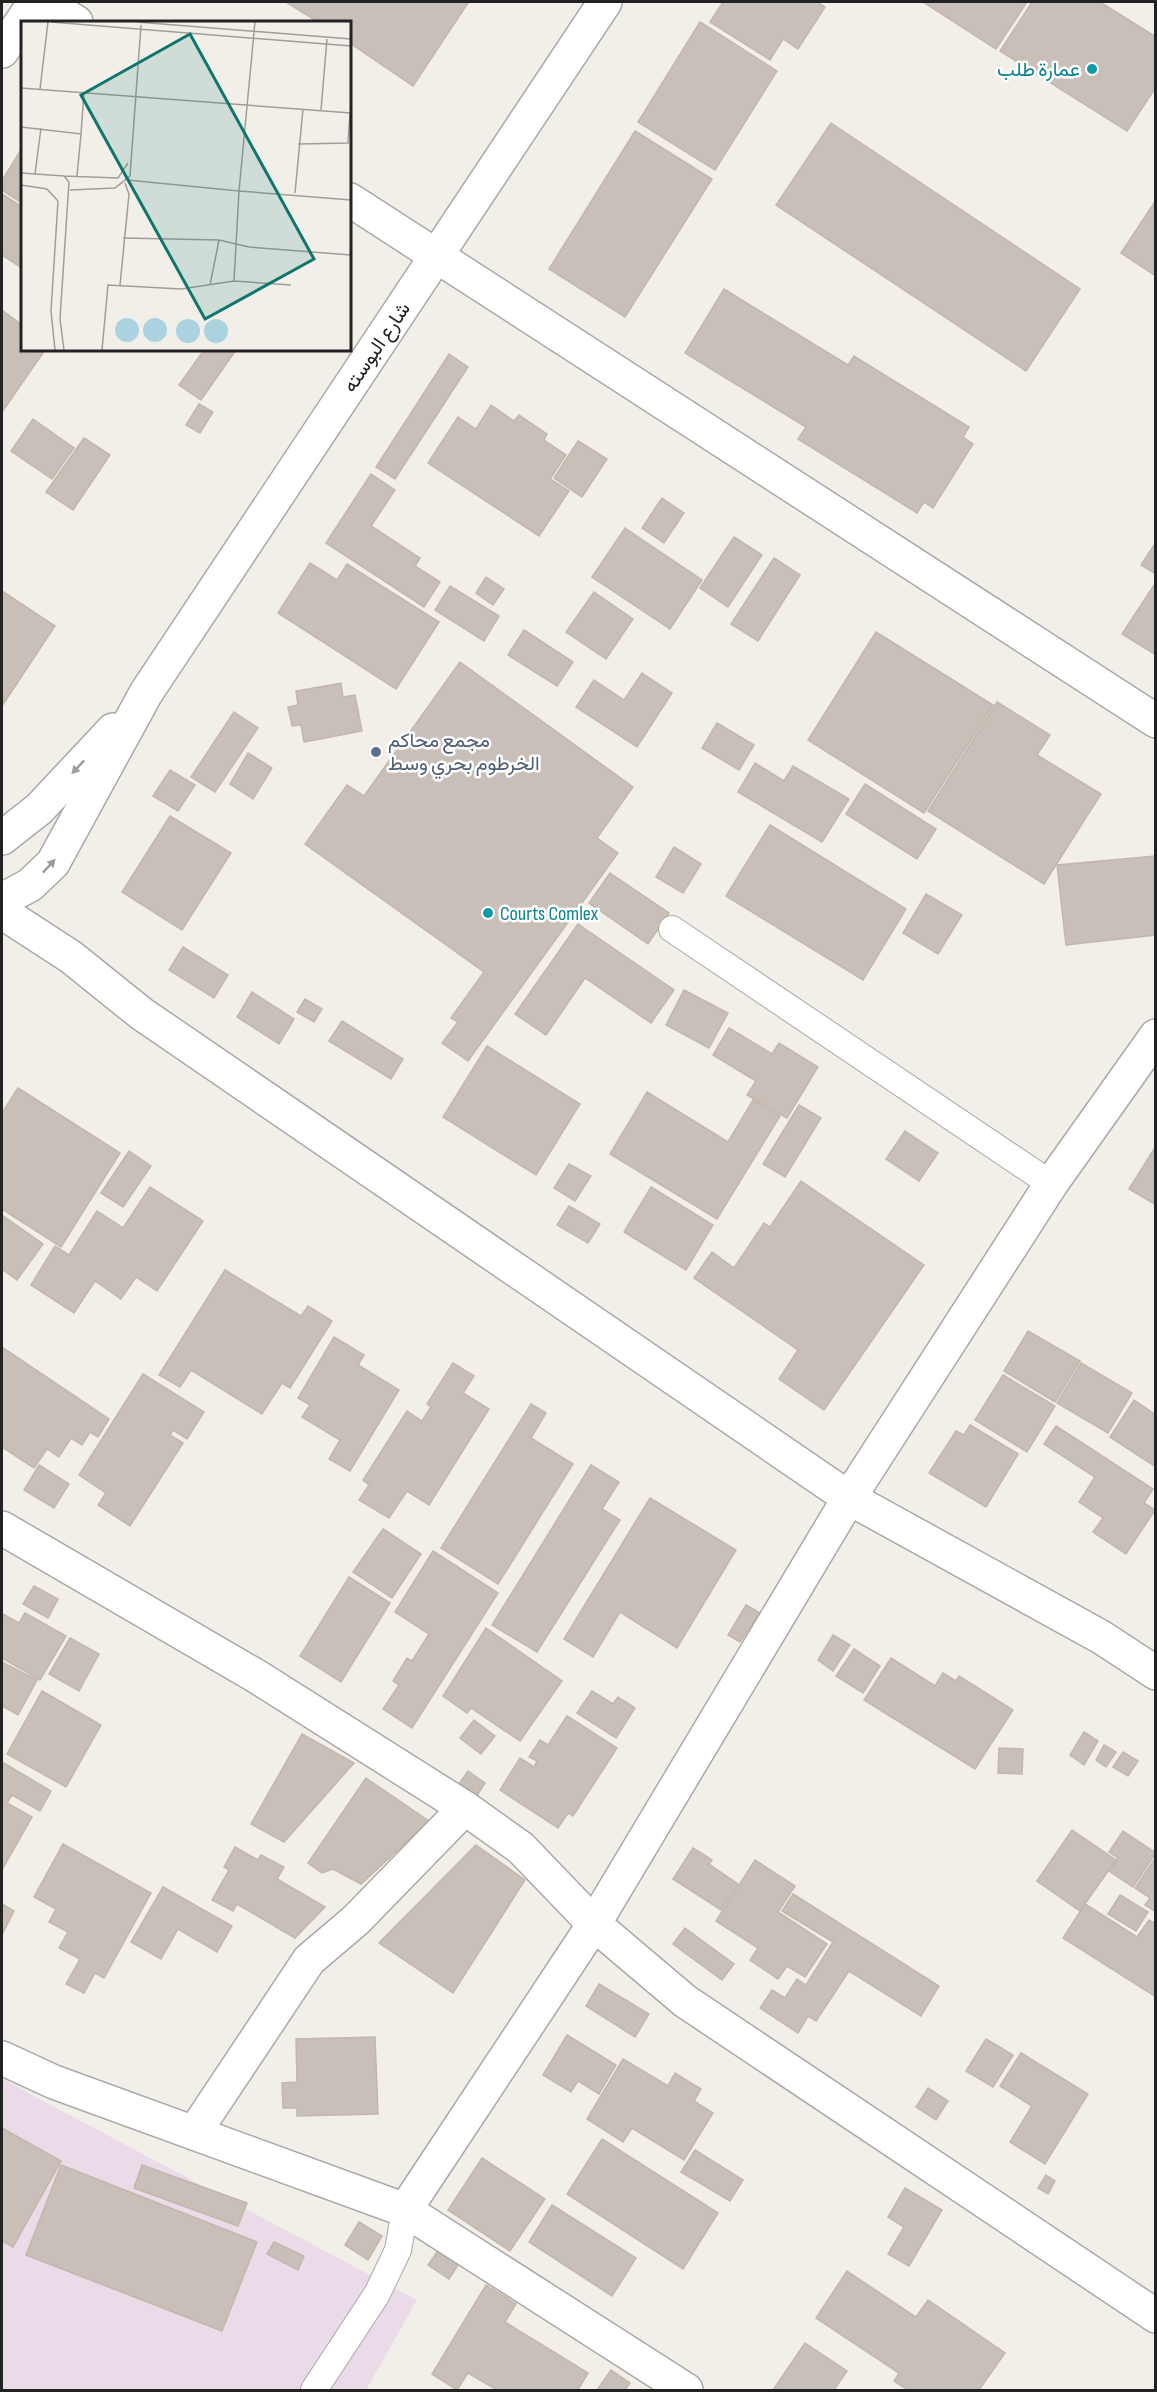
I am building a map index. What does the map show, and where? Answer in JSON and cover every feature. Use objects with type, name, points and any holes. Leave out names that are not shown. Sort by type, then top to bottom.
[{"type":"street","points":[[22,21],[35,2]]},
{"type":"street","points":[[43,2],[74,21]]},
{"type":"street","name":"شارع البوسته","points":[[146,693],[605,2]]},
{"type":"street","points":[[2,51],[21,23]]},
{"type":"street","points":[[351,201],[1155,721]]},
{"type":"street","points":[[2,838],[39,809],[146,693]]},
{"type":"street","points":[[2,900],[30,885],[53,863],[146,693]]},
{"type":"street","points":[[2,912],[71,957],[142,1014],[849,1498],[1101,1637],[1155,1673]]},
{"type":"street","points":[[405,2211],[594,1924],[849,1498],[1051,1184],[1155,1036]]},
{"type":"street","points":[[2,1528],[256,1676],[465,1808],[520,1848],[594,1924],[685,2001],[1155,2316]]},
{"type":"street","points":[[194,2133],[309,1960],[356,1920],[465,1808]]},
{"type":"street","points":[[2,2058],[54,2082],[405,2211],[686,2391]]},
{"type":"lane","points":[[672,929],[1051,1184]]},
{"type":"lane","points":[[314,2391],[377,2294],[398,2250],[405,2211]]},
{"type":"shaded area","points":[[2,2079],[417,2300],[366,2390],[2,2390]]},
{"type":"building","points":[[286,2],[468,3],[413,86],[351,44],[351,21],[316,21]]},
{"type":"building","points":[[723,2],[817,2],[825,7],[798,49],[783,39],[770,60],[710,22]]},
{"type":"building","points":[[923,2],[1027,2],[996,49]]},
{"type":"building","name":"عمارة طلب","points":[[1032,2],[1100,2],[1156,37],[1156,87],[1127,131],[1000,51]]},
{"type":"building","points":[[700,22],[777,71],[715,170],[638,122]]},
{"type":"building","points":[[831,123],[1080,289],[1026,371],[776,205]]},
{"type":"building","points":[[635,131],[712,179],[625,317],[549,269]]},
{"type":"building","points":[[21,150],[21,202],[2,190],[2,181]]},
{"type":"building","points":[[2,194],[21,206],[21,267],[2,255]]},
{"type":"building","points":[[1156,200],[1156,276],[1121,253]]},
{"type":"building","points":[[724,289],[848,365],[854,356],[969,427],[963,437],[973,444],[933,508],[924,502],[917,513],[798,439],[806,427],[685,353]]},
{"type":"building","points":[[2,310],[21,324],[21,351],[44,351],[2,412]]},
{"type":"building","points":[[203,351],[235,351],[201,400],[179,385]]},
{"type":"building","points":[[449,354],[468,367],[395,479],[376,467]]},
{"type":"building","points":[[199,404],[213,412],[200,433],[186,425]]},
{"type":"building","points":[[491,405],[514,421],[519,415],[547,434],[544,440],[566,455],[550,479],[569,491],[539,536],[428,463],[458,417],[476,429]]},
{"type":"building","points":[[33,419],[74,448],[52,479],[11,451]]},
{"type":"building","points":[[84,438],[110,455],[73,510],[46,492]]},
{"type":"building","points":[[578,441],[607,459],[582,497],[554,478]]},
{"type":"building","points":[[371,474],[395,490],[371,526],[420,558],[415,566],[440,582],[424,607],[326,543]]},
{"type":"building","points":[[662,498],[684,513],[664,543],[642,528]]},
{"type":"building","points":[[625,528],[702,580],[670,629],[592,577]]},
{"type":"building","points":[[734,537],[762,555],[728,607],[700,588]]},
{"type":"building","points":[[1156,542],[1156,574],[1141,565]]},
{"type":"building","points":[[774,558],[800,575],[758,641],[731,624]]},
{"type":"building","points":[[310,563],[337,580],[347,564],[439,622],[396,689],[278,613]]},
{"type":"building","points":[[486,577],[504,589],[493,605],[476,593]]},
{"type":"building","points":[[1156,582],[1156,655],[1122,634]]},
{"type":"building","points":[[450,586],[499,616],[484,641],[435,610]]},
{"type":"building","points":[[2,591],[55,626],[2,706]]},
{"type":"building","points":[[594,592],[633,619],[606,659],[566,632]]},
{"type":"building","points":[[524,630],[573,662],[557,686],[508,655]]},
{"type":"building","points":[[876,632],[993,705],[924,813],[808,740]]},
{"type":"building","name":"Courts Comlex","points":[[460,662],[633,787],[597,838],[618,853],[468,1061],[442,1043],[458,1022],[451,1018],[484,972],[305,844],[347,785],[364,796]]},
{"type":"building","points":[[642,673],[672,693],[637,747],[576,707],[594,680],[624,700]]},
{"type":"building","points":[[341,683],[343,697],[355,695],[362,731],[304,742],[301,725],[292,726],[288,707],[298,705],[296,691]]},
{"type":"building","points":[[997,702],[1050,735],[1037,755],[1101,794],[1044,884],[928,811]]},
{"type":"building","points":[[234,712],[258,728],[215,792],[191,777]]},
{"type":"building","points":[[717,723],[754,745],[739,770],[702,748]]},
{"type":"building","points":[[248,753],[272,768],[253,799],[230,784]]},
{"type":"building","points":[[755,763],[784,781],[793,766],[849,799],[822,842],[738,792]]},
{"type":"building","points":[[170,770],[195,785],[178,811],[153,796]]},
{"type":"building","points":[[865,784],[936,829],[917,859],[846,814]]},
{"type":"building","points":[[170,816],[231,853],[182,930],[122,892]]},
{"type":"building","points":[[770,825],[906,909],[863,980],[726,896]]},
{"type":"building","points":[[674,847],[701,864],[683,893],[656,877]]},
{"type":"building","points":[[1155,856],[1156,935],[1066,945],[1057,865]]},
{"type":"building","points":[[610,873],[669,913],[648,944],[589,903]]},
{"type":"building","points":[[926,894],[962,915],[938,954],[903,933]]},
{"type":"building","points":[[578,924],[674,990],[651,1023],[585,978],[546,1035],[515,1014]]},
{"type":"building","points":[[183,947],[228,975],[214,998],[169,970]]},
{"type":"building","points":[[684,990],[728,1013],[709,1048],[666,1025]]},
{"type":"building","points":[[252,992],[294,1019],[279,1044],[237,1017]]},
{"type":"building","points":[[305,999],[322,1009],[314,1022],[297,1012]]},
{"type":"building","points":[[342,1021],[403,1059],[391,1079],[329,1041]]},
{"type":"building","points":[[729,1028],[772,1054],[779,1043],[818,1067],[787,1118],[747,1095],[756,1081],[713,1055]]},
{"type":"building","points":[[487,1046],[580,1104],[536,1175],[443,1117]]},
{"type":"building","points":[[18,1088],[120,1153],[61,1247],[2,1209],[2,1113]]},
{"type":"building","points":[[647,1092],[728,1142],[753,1100],[780,1116],[717,1219],[610,1154]]},
{"type":"building","points":[[799,1105],[821,1118],[785,1177],[763,1164]]},
{"type":"building","points":[[905,1131],[938,1153],[919,1181],[886,1159]]},
{"type":"building","points":[[1154,1149],[1156,1150],[1156,1205],[1129,1189]]},
{"type":"building","points":[[129,1151],[151,1166],[123,1207],[101,1193]]},
{"type":"building","points":[[569,1164],[591,1176],[575,1201],[554,1188]]},
{"type":"building","points":[[801,1181],[924,1265],[824,1410],[779,1379],[798,1350],[694,1278],[712,1252],[734,1268],[764,1223],[770,1227]]},
{"type":"building","points":[[150,1187],[203,1221],[157,1291],[136,1277],[121,1299],[95,1281],[74,1313],[31,1285],[55,1246],[69,1255],[97,1211],[123,1228]]},
{"type":"building","points":[[651,1187],[713,1225],[686,1270],[624,1232]]},
{"type":"building","points":[[569,1206],[600,1224],[588,1243],[557,1225]]},
{"type":"building","points":[[2,1215],[43,1244],[17,1280],[2,1269]]},
{"type":"building","points":[[225,1270],[301,1316],[308,1306],[332,1321],[290,1388],[282,1383],[262,1414],[191,1370],[180,1387],[159,1375]]},
{"type":"building","points":[[1028,1331],[1080,1361],[1055,1402],[1004,1371]]},
{"type":"building","points":[[334,1337],[364,1355],[358,1365],[399,1390],[350,1471],[329,1459],[340,1440],[302,1417],[310,1405],[298,1398]]},
{"type":"building","points":[[2,1347],[109,1419],[98,1437],[90,1432],[82,1445],[71,1438],[59,1457],[47,1449],[34,1468],[2,1447]]},
{"type":"building","points":[[453,1363],[474,1376],[463,1393],[489,1409],[429,1505],[407,1491],[389,1518],[359,1500],[369,1485],[363,1480],[407,1411],[422,1421],[431,1407],[427,1404]]},
{"type":"building","points":[[1081,1363],[1132,1393],[1108,1433],[1057,1403]]},
{"type":"building","points":[[143,1374],[204,1412],[187,1439],[173,1430],[170,1435],[183,1443],[130,1526],[98,1505],[106,1493],[79,1475]]},
{"type":"building","points":[[1003,1375],[1055,1406],[1027,1452],[975,1420]]},
{"type":"building","points":[[1134,1400],[1156,1415],[1156,1467],[1110,1437]]},
{"type":"building","points":[[531,1404],[546,1413],[531,1438],[573,1464],[498,1584],[441,1548]]},
{"type":"building","points":[[970,1425],[1018,1454],[986,1507],[929,1473],[956,1431],[964,1435]]},
{"type":"building","points":[[1056,1426],[1153,1489],[1144,1503],[1155,1510],[1126,1554],[1093,1532],[1103,1518],[1079,1502],[1095,1477],[1044,1444]]},
{"type":"building","points":[[39,1465],[69,1484],[54,1508],[24,1490]]},
{"type":"building","points":[[591,1465],[619,1482],[602,1509],[620,1520],[537,1652],[492,1625]]},
{"type":"building","points":[[650,1498],[736,1550],[677,1648],[620,1612],[593,1657],[564,1639]]},
{"type":"building","points":[[383,1529],[421,1554],[392,1598],[353,1572]]},
{"type":"building","points":[[433,1551],[498,1593],[412,1728],[383,1709],[399,1685],[393,1681],[407,1658],[412,1661],[429,1634],[395,1612]]},
{"type":"building","points":[[349,1577],[390,1603],[341,1682],[300,1656]]},
{"type":"building","points":[[34,1586],[58,1599],[48,1618],[23,1604]]},
{"type":"building","points":[[746,1605],[760,1613],[740,1642],[728,1635]]},
{"type":"building","points":[[25,1613],[66,1636],[40,1680],[2,1658],[3,1614],[19,1623]]},
{"type":"building","points":[[486,1628],[562,1681],[520,1741],[471,1708],[467,1713],[443,1696]]},
{"type":"building","points":[[833,1635],[850,1645],[833,1671],[818,1660]]},
{"type":"building","points":[[70,1638],[99,1654],[79,1691],[49,1674]]},
{"type":"building","points":[[854,1649],[880,1666],[863,1693],[836,1676]]},
{"type":"building","points":[[891,1658],[935,1686],[943,1673],[956,1681],[959,1676],[1013,1710],[975,1769],[864,1700]]},
{"type":"building","points":[[2,1662],[37,1680],[18,1715],[2,1706]]},
{"type":"building","points":[[42,1691],[101,1725],[66,1787],[7,1754]]},
{"type":"building","points":[[592,1691],[613,1704],[618,1697],[635,1708],[616,1738],[577,1713]]},
{"type":"building","points":[[567,1716],[617,1748],[573,1816],[568,1813],[558,1828],[500,1790],[520,1758],[534,1767],[537,1761],[529,1757],[540,1740],[548,1745]]},
{"type":"building","points":[[474,1720],[495,1736],[481,1754],[460,1738]]},
{"type":"building","points":[[1084,1732],[1098,1741],[1084,1765],[1070,1755]]},
{"type":"building","points":[[302,1734],[354,1763],[284,1842],[251,1824]]},
{"type":"building","points":[[1104,1745],[1116,1752],[1106,1767],[1096,1760]]},
{"type":"building","points":[[999,1748],[1023,1749],[1022,1774],[998,1773]]},
{"type":"building","points":[[1123,1752],[1138,1761],[1128,1776],[1113,1767]]},
{"type":"building","points":[[2,1762],[51,1791],[40,1811],[12,1795],[7,1803],[32,1817],[2,1870]]},
{"type":"building","points":[[468,1771],[485,1783],[475,1799],[457,1787]]},
{"type":"building","points":[[366,1778],[429,1821],[361,1884],[333,1869],[322,1873],[308,1863]]},
{"type":"building","points":[[1072,1830],[1116,1860],[1080,1911],[1037,1881]]},
{"type":"building","points":[[1123,1831],[1156,1853],[1133,1887],[1109,1871],[1118,1858],[1109,1852]]},
{"type":"building","points":[[63,1844],[151,1893],[104,1978],[95,1973],[84,1993],[66,1984],[80,1959],[59,1948],[68,1932],[49,1922],[56,1909],[34,1897]]},
{"type":"building","points":[[476,1845],[525,1880],[453,1993],[379,1943]]},
{"type":"building","points":[[235,1847],[258,1860],[261,1855],[284,1867],[277,1879],[325,1907],[295,1938],[237,1904],[233,1911],[212,1900],[229,1870],[224,1867]]},
{"type":"building","points":[[693,1848],[712,1860],[709,1864],[738,1884],[721,1910],[673,1879]]},
{"type":"building","points":[[1156,1857],[1156,1912],[1145,1905],[1150,1898],[1135,1888]]},
{"type":"building","points":[[755,1860],[795,1886],[778,1912],[827,1944],[805,1977],[787,1966],[778,1979],[750,1960],[758,1948],[716,1921]]},
{"type":"building","points":[[163,1887],[232,1926],[217,1952],[178,1929],[161,1959],[131,1942]]},
{"type":"building","points":[[793,1894],[939,1986],[921,2016],[849,1971],[816,2021],[808,2016],[798,2033],[760,2008],[772,1990],[785,1998],[797,1979],[806,1985],[833,1942],[782,1911]]},
{"type":"building","points":[[1120,1895],[1148,1912],[1136,1931],[1108,1914]]},
{"type":"building","points":[[2,1904],[14,1911],[2,1935]]},
{"type":"building","points":[[1085,1904],[1137,1937],[1149,1920],[1156,1924],[1156,1997],[1063,1938]]},
{"type":"building","points":[[685,1928],[734,1964],[722,1980],[673,1944]]},
{"type":"building","points":[[599,1984],[649,2014],[635,2037],[586,2006]]},
{"type":"building","points":[[567,2035],[616,2065],[599,2094],[578,2081],[571,2092],[543,2075]]},
{"type":"building","points":[[375,2037],[378,2114],[297,2116],[297,2108],[283,2108],[282,2083],[297,2082],[296,2039]]},
{"type":"building","points":[[986,2039],[1013,2055],[993,2087],[966,2071]]},
{"type":"building","points":[[1021,2053],[1088,2094],[1045,2164],[1010,2142],[1032,2106],[1000,2086]]},
{"type":"building","points":[[623,2059],[668,2086],[675,2073],[701,2089],[694,2101],[713,2113],[684,2160],[632,2128],[623,2142],[587,2119]]},
{"type":"building","points":[[928,2088],[948,2101],[936,2120],[916,2107]]},
{"type":"building","points":[[2,2128],[61,2161],[13,2247],[2,2241]]},
{"type":"building","points":[[602,2139],[718,2213],[683,2269],[567,2194]]},
{"type":"building","points":[[695,2150],[743,2180],[730,2201],[681,2172]]},
{"type":"building","points":[[482,2158],[545,2199],[510,2251],[448,2210]]},
{"type":"building","points":[[61,2165],[257,2242],[222,2331],[26,2255]]},
{"type":"building","points":[[142,2165],[247,2203],[238,2226],[134,2188]]},
{"type":"building","points":[[1046,2175],[1055,2181],[1048,2194],[1038,2188]]},
{"type":"building","points":[[905,2188],[942,2210],[909,2266],[888,2254],[904,2227],[888,2217]]},
{"type":"building","points":[[552,2205],[636,2258],[612,2296],[529,2242]]},
{"type":"building","points":[[359,2222],[382,2236],[368,2260],[345,2245]]},
{"type":"building","points":[[274,2242],[304,2256],[298,2270],[267,2254]]},
{"type":"building","points":[[442,2245],[462,2259],[449,2279],[428,2265]]},
{"type":"building","points":[[847,2271],[916,2317],[928,2300],[1005,2353],[979,2390],[908,2390],[894,2381],[899,2373],[816,2318]]},
{"type":"building","points":[[486,2285],[516,2304],[505,2322],[588,2373],[578,2390],[497,2390],[468,2373],[457,2390],[432,2374]]},
{"type":"building","points":[[805,2343],[847,2371],[834,2390],[773,2390]]},
{"type":"building","points":[[611,2370],[630,2383],[625,2390],[597,2390]]},
{"type":"place","name":"عمارة طلب","points":[[1092,69]]},
{"type":"place","name":"مجمع محاكم الخرطوم بحري وسط","points":[[376,752]]},
{"type":"place","name":"Courts Comlex","points":[[488,913]]}]
